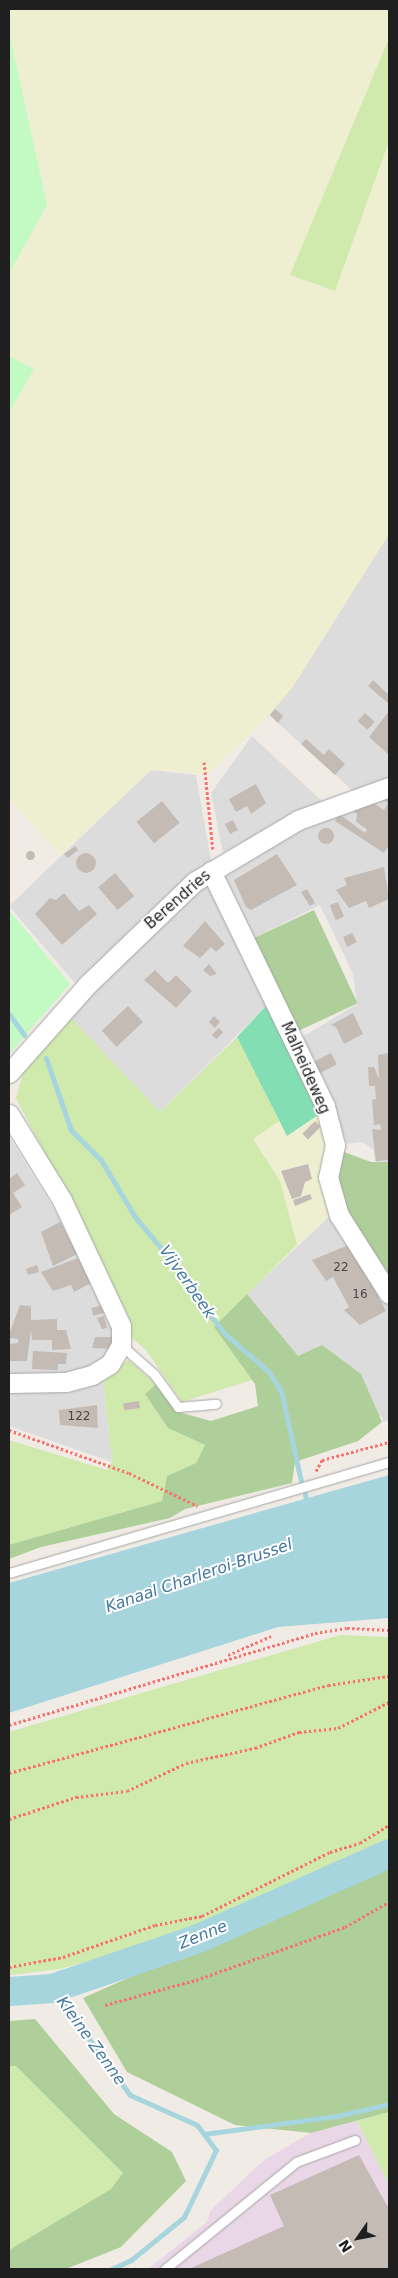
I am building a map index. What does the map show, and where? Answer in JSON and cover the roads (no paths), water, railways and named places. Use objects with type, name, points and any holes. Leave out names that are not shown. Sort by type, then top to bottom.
[{"type":"street","name":"Berendries","points":[[9,1074],[87,985],[186,890],[215,868],[298,820],[389,787]]},
{"type":"street","name":"Malheideweg","points":[[215,868],[325,1106],[334,1145],[328,1177],[339,1215],[389,1294]]},
{"type":"street","points":[[9,1114],[90,1257],[121,1326],[120,1345],[110,1364],[92,1375],[66,1382],[9,1383]]},
{"type":"lane","points":[[120,1345],[154,1374],[178,1407],[216,1404]]},
{"type":"lane","points":[[9,1573],[210,1512],[389,1462]]},
{"type":"lane","points":[[165,2269],[296,2162],[355,2140]]},
{"type":"water","name":"Kanaal Charleroi-Brussel","points":[[389,1475],[389,1618],[278,1627],[9,1713],[9,1583]]},
{"type":"waterway","name":"Vijverbeek","points":[[9,1014],[24,1035]]},
{"type":"waterway","name":"Vijverbeek","points":[[46,1058],[71,1130],[101,1160],[135,1217],[196,1290],[200,1303],[224,1333],[269,1372],[281,1391],[301,1481]]},
{"type":"waterway","name":"Vijverbeek","points":[[305,1494],[307,1506]]},
{"type":"waterway","name":"Zenne","points":[[9,1991],[52,1988],[198,1938],[389,1853]]},
{"type":"waterway","name":"Kleine Zenne","points":[[52,1988],[130,2095],[197,2125],[216,2150],[184,2217],[131,2260],[112,2269]]},
{"type":"waterway","points":[[204,2134],[337,2116],[389,2104]]}]
